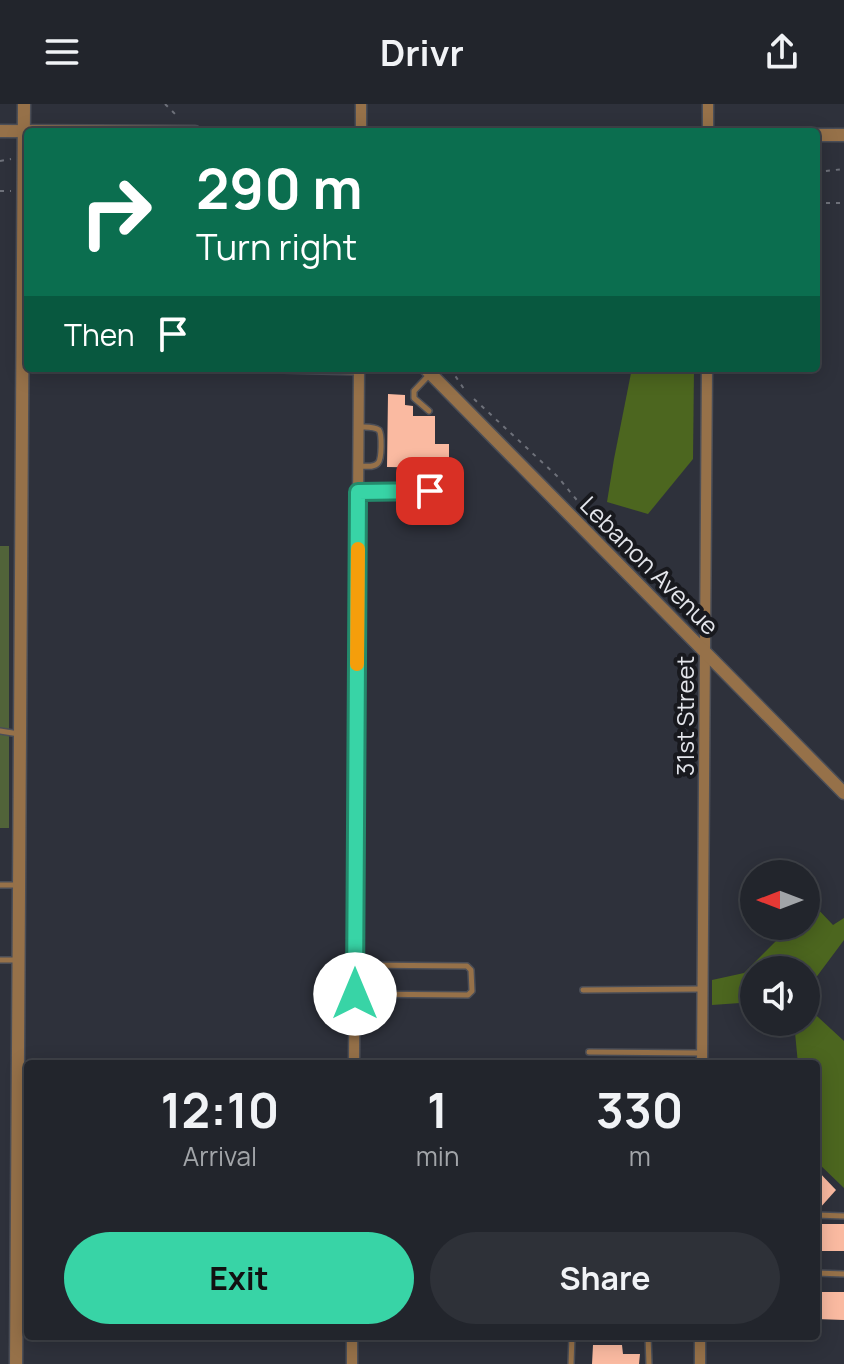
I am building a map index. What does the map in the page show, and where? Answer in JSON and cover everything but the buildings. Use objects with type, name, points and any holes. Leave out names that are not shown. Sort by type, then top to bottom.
[{"type":"street","points":[[24,104],[24,204]]},
{"type":"street","points":[[361,104],[361,128]]},
{"type":"street","points":[[708,104],[708,128]]},
{"type":"street","points":[[0,131],[23,131]]},
{"type":"street","points":[[820,135],[844,135]]},
{"type":"street","points":[[16,1364],[24,369]]},
{"type":"street","points":[[354,1060],[359,372]]},
{"type":"street","name":"Lebanon Avenue","points":[[429,372],[844,793]]},
{"type":"street","name":"31st Street","points":[[702,1059],[707,372]]},
{"type":"street","points":[[352,1340],[352,1364]]},
{"type":"street","points":[[700,1340],[700,1364]]},
{"type":"lane","points":[[427,372],[414,391],[414,398],[429,411]]},
{"type":"lane","points":[[358,466],[378,464],[381,434],[378,429],[359,427]]},
{"type":"lane","points":[[358,492],[454,491]]},
{"type":"lane","points":[[0,731],[20,734]]},
{"type":"lane","points":[[0,885],[19,885]]},
{"type":"lane","points":[[0,960],[19,960]]},
{"type":"lane","points":[[355,965],[467,966],[471,970],[472,991],[468,995],[355,994]]},
{"type":"lane","points":[[583,990],[702,989]]},
{"type":"lane","points":[[589,1052],[702,1059]]},
{"type":"lane","points":[[820,1215],[844,1216]]},
{"type":"lane","points":[[820,1273],[844,1274]]},
{"type":"lane","points":[[571,1364],[572,1340]]},
{"type":"lane","points":[[648,1340],[649,1364]]},
{"type":"path","points":[[165,104],[176,115],[177,123]]},
{"type":"path","points":[[0,161],[16,158]]},
{"type":"path","points":[[820,172],[844,169]]},
{"type":"path","points":[[0,191],[15,191]]},
{"type":"path","points":[[820,203],[844,203]]},
{"type":"path","points":[[453,372],[468,394],[557,476],[589,514]]},
{"type":"green space","points":[[631,372],[694,372],[693,459],[648,514],[607,502]]},
{"type":"green space","points":[[0,546],[9,546],[9,828],[0,828]]},
{"type":"green space","points":[[820,911],[833,925],[844,918],[844,940],[820,972],[820,956],[761,956],[777,940],[820,940]]},
{"type":"green space","points":[[740,974],[740,1003],[712,1005],[712,980]]},
{"type":"green space","points":[[820,1019],[844,1041],[844,1188],[820,1165],[820,1060],[798,1060],[795,1036],[820,1036]]},
{"type":"slow traffic","points":[[357,664],[358,549]]},
{"type":"route","points":[[355,994],[358,492],[430,491]]}]
